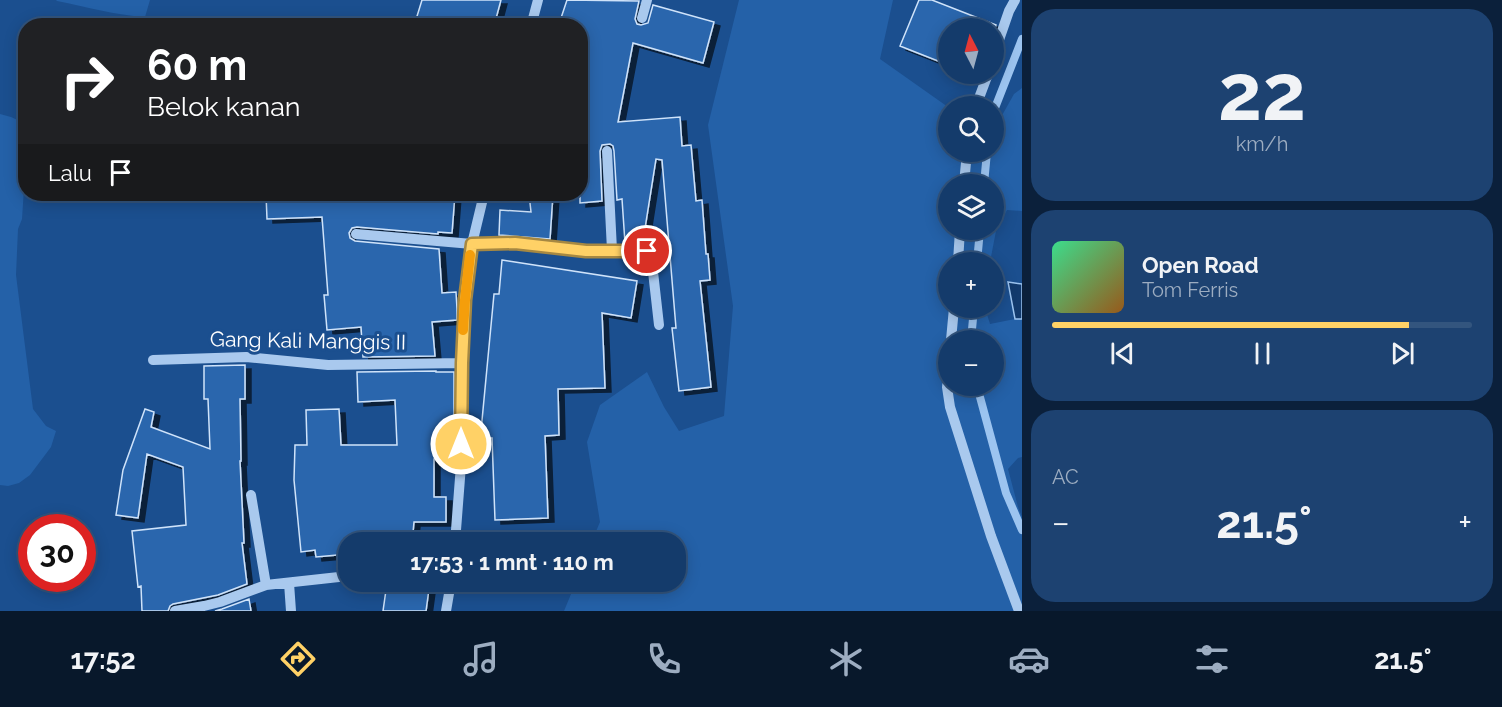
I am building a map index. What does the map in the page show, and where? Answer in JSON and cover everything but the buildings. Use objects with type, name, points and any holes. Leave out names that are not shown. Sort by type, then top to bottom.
[{"type":"street","points":[[533,18],[538,0]]},
{"type":"street","points":[[642,18],[647,0]]},
{"type":"street","points":[[1004,25],[1015,0]]},
{"type":"street","points":[[607,151],[612,250]]},
{"type":"street","points":[[456,532],[461,465],[465,300],[472,244],[482,201]]},
{"type":"street","points":[[356,234],[472,244],[515,243],[586,251],[647,251],[651,254],[659,325]]},
{"type":"street","name":"Gang Kali Manggis II","points":[[153,360],[246,357],[328,365],[462,363]]},
{"type":"street","points":[[948,396],[950,408],[991,536],[1019,611]]},
{"type":"street","points":[[251,495],[266,585]]},
{"type":"street","points":[[175,611],[220,602],[266,585],[338,577]]},
{"type":"street","points":[[289,583],[291,611]]},
{"type":"street","points":[[446,611],[449,592]]},
{"type":"shaded area","points":[[56,0],[150,0],[145,17],[112,13]]},
{"type":"shaded area","points":[[739,0],[893,0],[880,59],[938,100],[938,162],[1004,162],[1004,112],[1014,94],[1022,88],[1022,211],[1007,210],[1004,216],[1004,174],[938,174],[938,240],[994,240],[992,252],[938,252],[938,318],[988,318],[990,324],[1022,319],[1022,457],[1018,458],[1008,469],[1022,517],[1022,611],[564,611],[572,592],[686,592],[686,532],[596,532],[600,522],[587,442],[600,405],[647,372],[679,431],[724,416],[733,306],[708,125]]},
{"type":"shaded area","points":[[0,114],[18,120],[18,201],[23,201],[22,219],[18,229],[16,275],[33,409],[46,426],[56,431],[51,447],[30,475],[19,483],[8,486],[0,485]]},
{"type":"shaded area","points":[[1008,282],[1022,284],[1022,319],[1015,319]]},
{"type":"waterway","points":[[1000,96],[1022,39]]},
{"type":"waterway","points":[[985,174],[986,162]]},
{"type":"waterway","points":[[978,252],[979,240]]},
{"type":"waterway","points":[[972,330],[973,318]]},
{"type":"waterway","points":[[980,396],[1006,493],[1022,530]]},
{"type":"slow traffic","points":[[463,330],[470,255]]},
{"type":"route","points":[[461,444],[465,300],[472,244],[515,243],[586,251],[647,251]]}]
